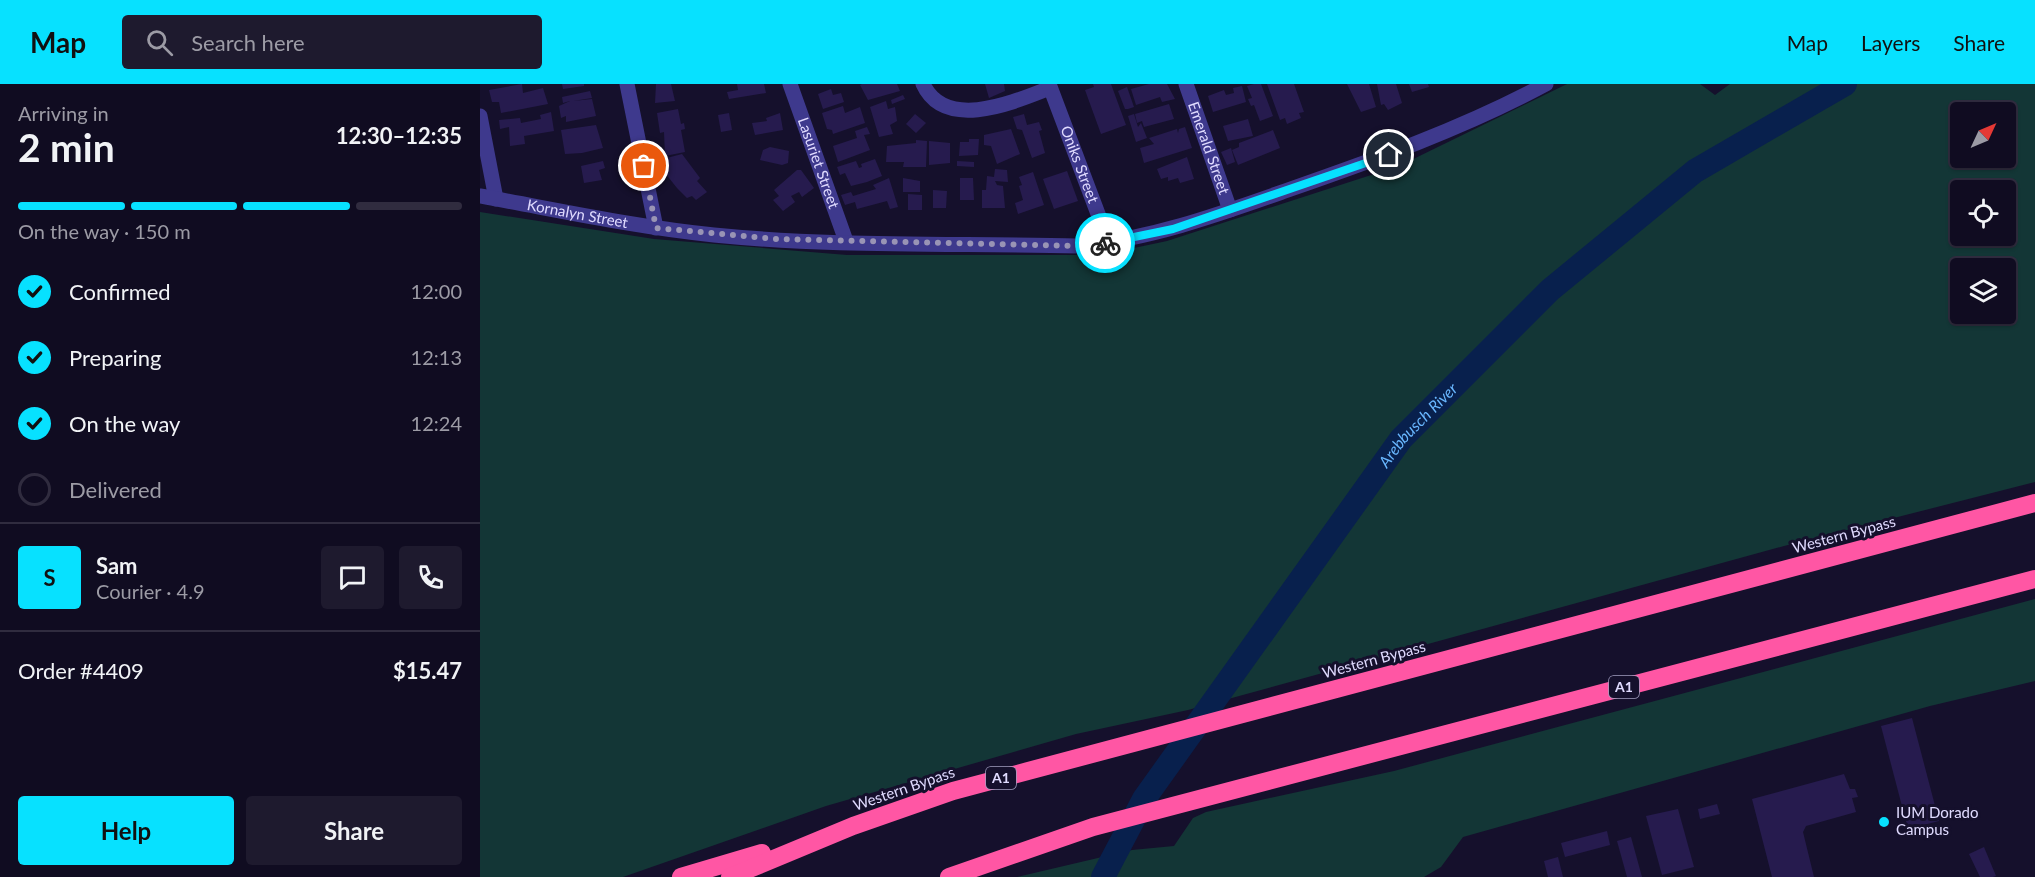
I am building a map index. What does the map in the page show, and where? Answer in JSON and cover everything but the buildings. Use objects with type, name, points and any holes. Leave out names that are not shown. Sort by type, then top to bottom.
[{"type":"highway","name":"Western Bypass","points":[[730,877],[853,826],[953,791],[2035,503]]},
{"type":"highway","name":"A1","points":[[949,877],[1093,827],[2035,579]]},
{"type":"highway","points":[[681,877],[853,826]]},
{"type":"highway","points":[[956,877],[985,864]]},
{"type":"street","points":[[627,84],[656,228]]},
{"type":"street","name":"Lasuriet Street","points":[[790,84],[846,241]]},
{"type":"street","points":[[922,84],[927,94],[939,105],[952,109],[987,109],[1009,105],[1049,86]]},
{"type":"street","name":"Emerald Street","points":[[1186,84],[1230,210]]},
{"type":"street","name":"Kornalyn Street","points":[[480,196],[656,228],[766,239],[1078,246],[1109,243],[1173,229],[1389,155],[1466,123],[1546,84]]},
{"type":"street","name":"Oniks Street","points":[[1049,86],[1109,243]]},
{"type":"street","points":[[480,116],[496,199]]},
{"type":"green space","points":[[1567,84],[1700,84],[1715,95],[1730,84],[2035,84],[2035,482],[1784,546],[1188,710],[1076,734],[826,806],[623,877],[480,877],[480,212],[654,239],[847,255],[1101,255],[1167,241],[1399,166]]},
{"type":"green space","points":[[2035,599],[2035,681],[1930,706],[1463,837],[1441,867],[1424,877],[1017,877],[1132,850],[1174,846],[1193,818],[1206,812],[1394,771]]},
{"type":"waterway","name":"Arebbusch River","points":[[1103,877],[1144,799],[1401,439],[1550,290],[1695,171],[1845,84]]},
{"type":"way so far","points":[[644,166],[656,228],[777,239],[1078,246],[1105,243]]},
{"type":"place","name":"IUM Dorado Campus","points":[[1884,822]]},
{"type":"route","points":[[1105,243],[1173,229],[1389,155]]}]
